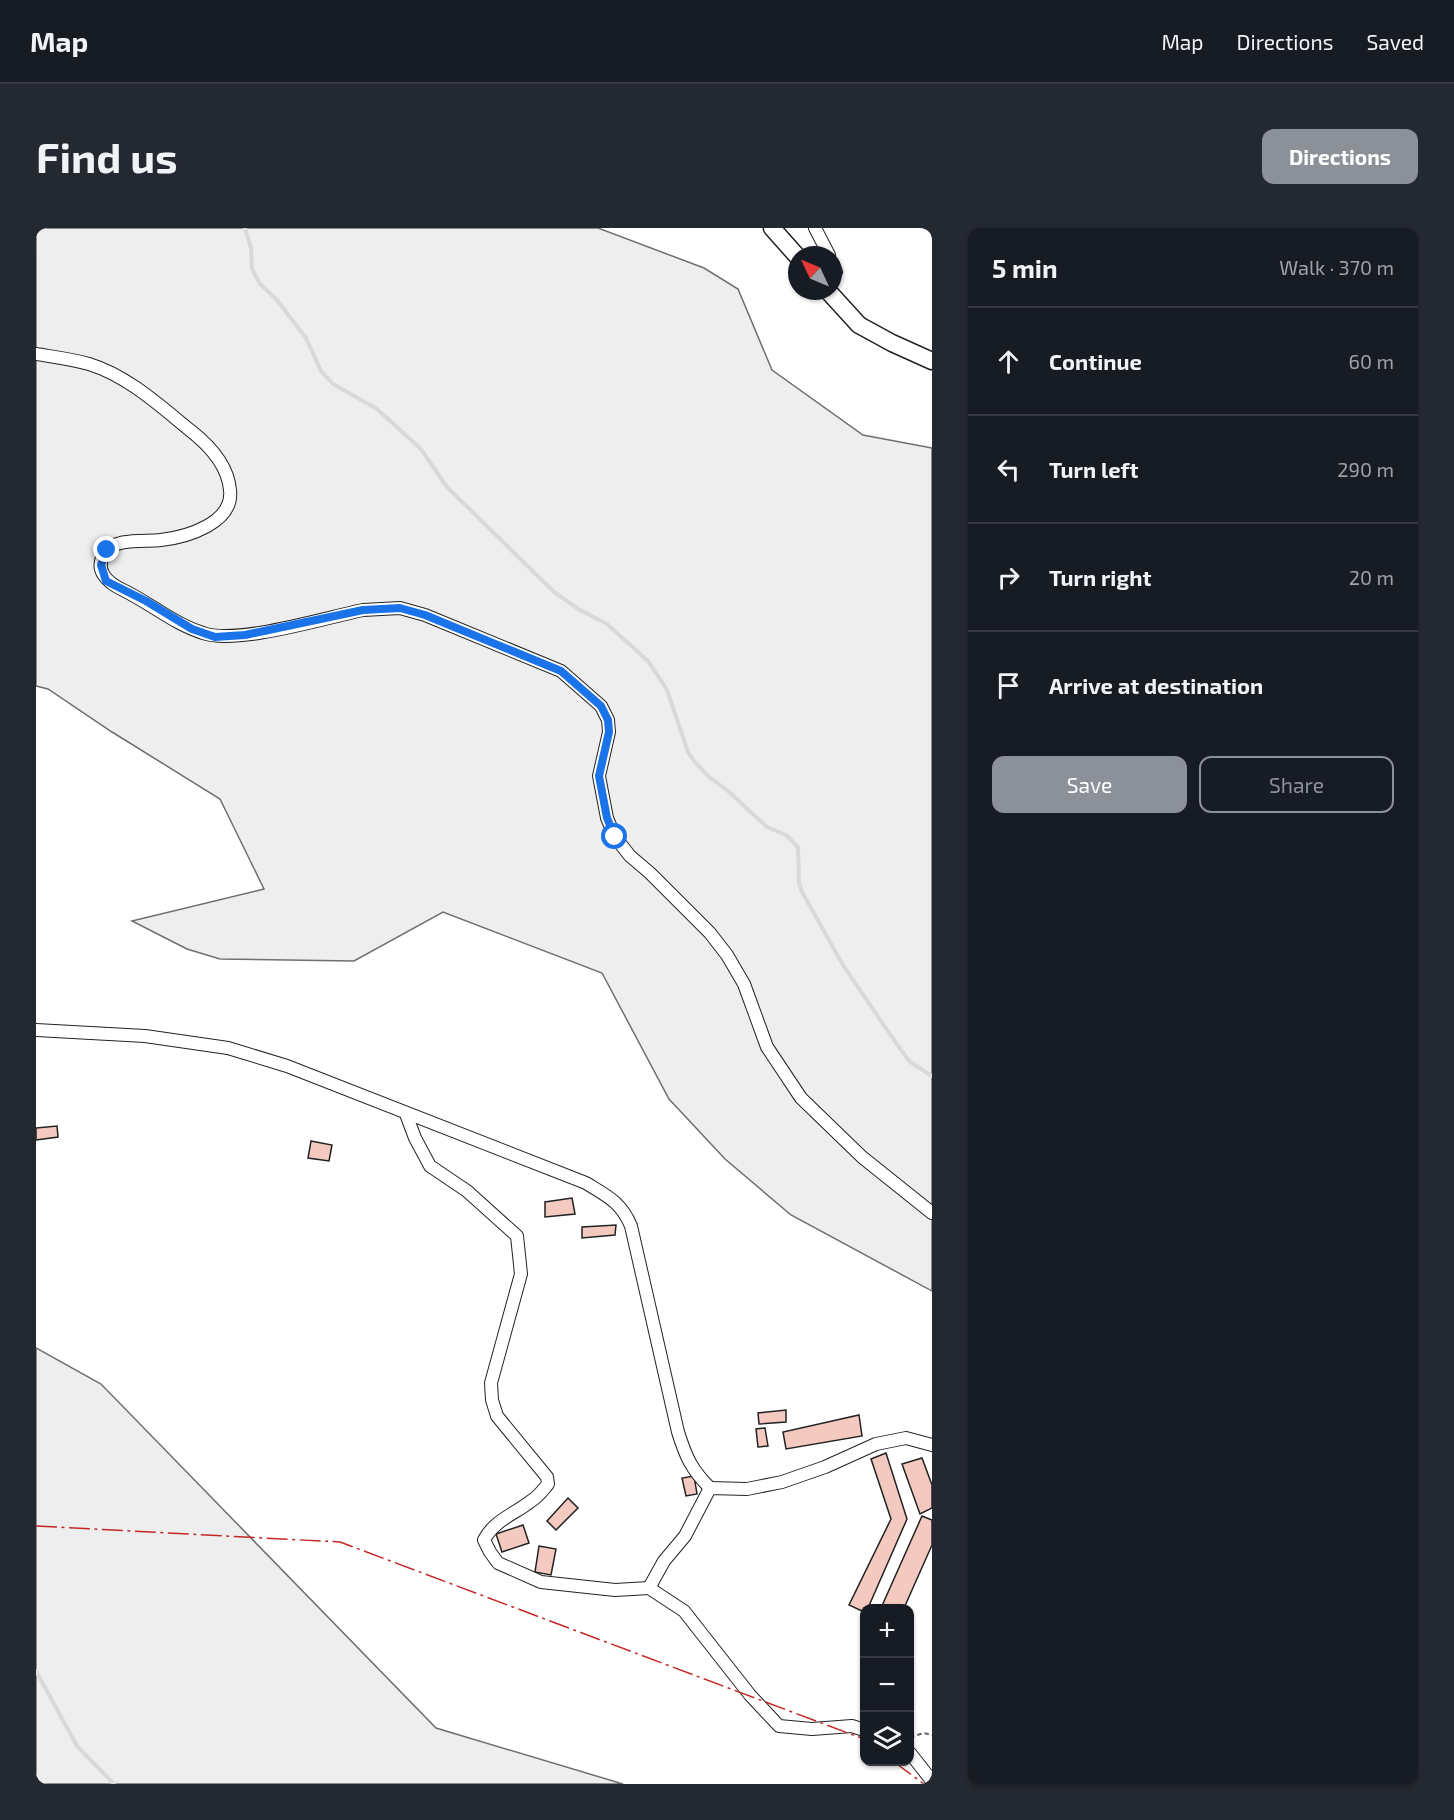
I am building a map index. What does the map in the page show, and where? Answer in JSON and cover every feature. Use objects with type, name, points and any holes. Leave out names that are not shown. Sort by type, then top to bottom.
[{"type":"street","points":[[772,228],[788,246]]},
{"type":"street","points":[[815,228],[824,246]]},
{"type":"street","points":[[836,300],[859,324],[891,343],[932,361]]},
{"type":"street","points":[[36,354],[88,364],[123,379],[208,445],[224,468],[230,483],[229,505],[215,521],[176,538],[117,544],[107,550],[102,559],[101,571],[111,585],[146,601],[192,629],[215,637],[245,635],[373,609],[411,610],[561,671],[601,706],[608,720],[609,732],[599,776],[607,818],[615,837],[630,856],[710,933],[727,955],[744,984],[767,1047],[801,1098],[862,1157],[932,1213]]},
{"type":"street","points":[[36,1030],[145,1036],[228,1047],[286,1066],[586,1183],[612,1199],[624,1210],[631,1226],[678,1432],[695,1473],[711,1488],[747,1489],[782,1482],[825,1467],[876,1444],[906,1438],[932,1445]]},
{"type":"street","points":[[406,1114],[415,1138],[430,1166],[475,1198],[517,1236],[521,1274],[490,1383],[492,1400],[497,1416],[548,1477],[548,1484],[533,1500],[499,1521],[487,1534],[484,1540],[498,1563],[541,1582],[615,1590],[649,1588],[684,1611],[750,1695],[779,1726],[812,1730],[852,1726],[860,1729]]},
{"type":"street","points":[[649,1588],[664,1561],[685,1536],[711,1488]]},
{"type":"street","points":[[914,1759],[932,1781]]},
{"type":"path","points":[[914,1736],[924,1733],[932,1735]]},
{"type":"shaded area","points":[[36,228],[598,228],[704,268],[738,289],[772,370],[863,435],[932,448],[932,1291],[791,1215],[725,1159],[669,1099],[602,973],[443,912],[354,961],[220,959],[187,949],[132,921],[264,889],[220,799],[48,689],[36,686]]},
{"type":"shaded area","points":[[36,1348],[101,1384],[436,1728],[623,1784],[36,1784]]},
{"type":"building","points":[[57,1126],[58,1137],[36,1140],[36,1128]]},
{"type":"building","points":[[311,1141],[332,1145],[329,1161],[308,1158]]},
{"type":"building","points":[[572,1198],[575,1214],[545,1217],[545,1202]]},
{"type":"building","points":[[616,1225],[615,1235],[582,1238],[582,1227]]},
{"type":"building","points":[[786,1410],[786,1422],[759,1424],[758,1413]]},
{"type":"building","points":[[859,1415],[862,1436],[786,1449],[783,1432]]},
{"type":"building","points":[[765,1428],[768,1446],[758,1447],[756,1429]]},
{"type":"building","points":[[886,1453],[907,1519],[870,1604],[860,1604],[860,1610],[849,1605],[891,1519],[871,1459]]},
{"type":"building","points":[[922,1458],[932,1485],[932,1508],[920,1514],[902,1464]]},
{"type":"building","points":[[694,1476],[697,1494],[686,1496],[682,1478]]},
{"type":"building","points":[[568,1498],[578,1508],[556,1530],[547,1521]]},
{"type":"building","points":[[922,1516],[932,1520],[932,1545],[906,1604],[883,1604]]},
{"type":"building","points":[[523,1525],[529,1543],[502,1552],[496,1534]]},
{"type":"building","points":[[539,1546],[556,1549],[551,1575],[535,1572]]},
{"type":"waterway","points":[[245,228],[251,248],[252,269],[260,284],[277,300],[306,338],[321,371],[333,384],[377,409],[420,448],[447,487],[554,592],[580,610],[607,624],[648,661],[667,690],[688,752],[694,761],[709,777],[727,790],[767,827],[786,835],[798,847],[799,883],[802,892],[843,965],[909,1061],[932,1076]]},
{"type":"waterway","points":[[36,1671],[77,1746],[114,1784]]},
{"type":"power","points":[[36,1526],[340,1542],[860,1737]]},
{"type":"power","points":[[899,1766],[924,1784]]},
{"type":"route","points":[[107,550],[101,565],[106,581],[146,601],[174,620],[215,637],[245,635],[363,610],[400,608],[425,615],[561,671],[601,706],[608,720],[609,732],[599,776],[607,818],[615,837]]}]
